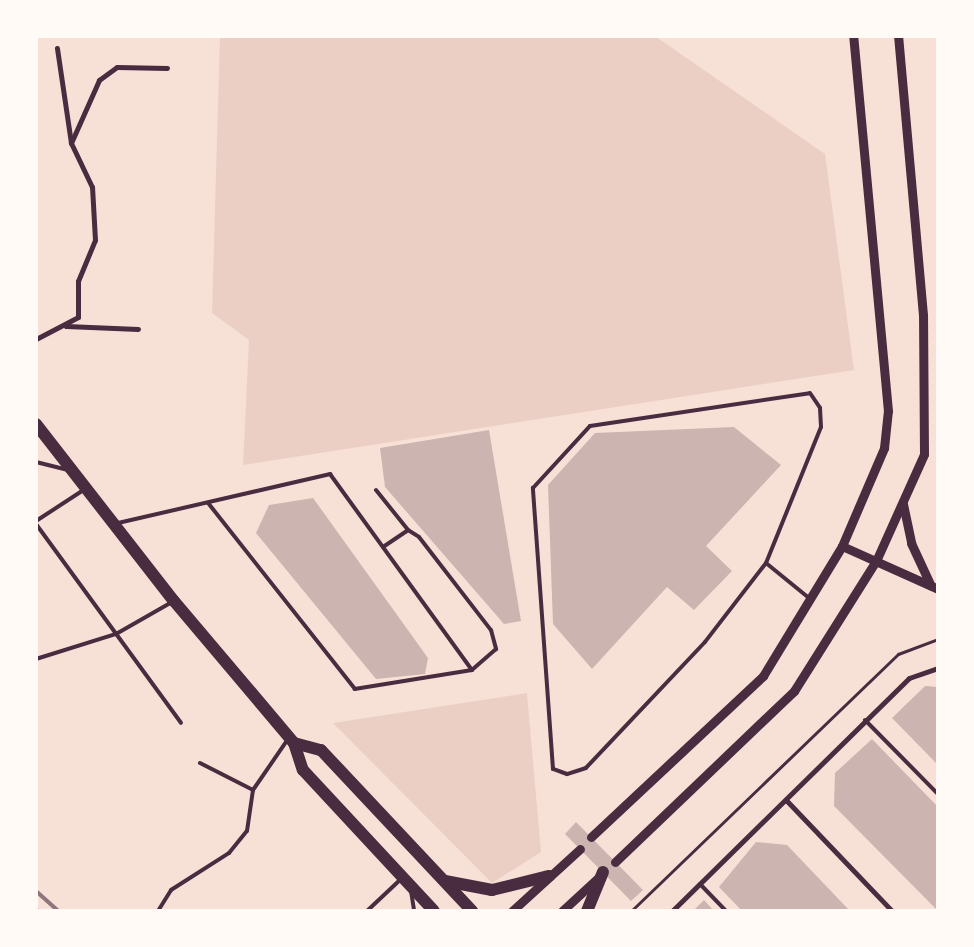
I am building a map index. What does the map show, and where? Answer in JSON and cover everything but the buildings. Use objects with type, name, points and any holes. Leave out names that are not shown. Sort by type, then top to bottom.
[{"type":"main road","points":[[36,424],[174,601],[292,740],[303,770],[434,911]]},
{"type":"main road","points":[[292,740],[322,750],[472,911]]},
{"type":"main road","points":[[587,911],[603,872]]},
{"type":"main road","points":[[444,881],[492,890],[549,876]]},
{"type":"street","points":[[591,837],[763,676],[842,546],[884,448],[888,411],[853,36]]},
{"type":"street","points":[[615,862],[782,706],[876,561],[924,454],[926,421],[923,315],[898,36]]},
{"type":"street","points":[[36,339],[66,326],[78,317],[78,282],[95,240],[96,224],[92,187],[71,143],[57,48]]},
{"type":"street","points":[[71,143],[99,80],[117,67],[167,68]]},
{"type":"street","points":[[66,326],[138,329]]},
{"type":"street","points":[[903,504],[910,543],[934,587]]},
{"type":"street","points":[[842,546],[934,587]]},
{"type":"street","points":[[672,911],[909,678],[938,668]]},
{"type":"street","points":[[786,800],[892,911]]},
{"type":"street","points":[[512,911],[580,848]]},
{"type":"street","points":[[562,911],[603,872]]},
{"type":"lane","points":[[810,393],[820,408],[821,427],[766,563],[705,642],[586,768],[568,774],[553,769],[533,488],[590,426],[810,393]]},
{"type":"lane","points":[[36,462],[72,470]]},
{"type":"lane","points":[[114,524],[330,474],[472,670]]},
{"type":"lane","points":[[87,488],[36,522],[181,723]]},
{"type":"lane","points":[[208,503],[355,689],[472,670],[496,649],[491,630],[419,537],[408,530],[376,490]]},
{"type":"lane","points":[[383,547],[408,530]]},
{"type":"lane","points":[[766,563],[811,599]]},
{"type":"lane","points":[[36,659],[116,634],[174,601]]},
{"type":"lane","points":[[865,720],[938,794]]},
{"type":"lane","points":[[158,911],[171,890],[229,853],[247,831],[253,790],[292,740]]},
{"type":"lane","points":[[200,763],[253,790]]},
{"type":"lane","points":[[367,911],[406,881],[414,911]]},
{"type":"lane","points":[[700,884],[726,911]]},
{"type":"path","points":[[631,911],[898,654],[938,639]]},
{"type":"shaded area","points":[[220,36],[655,36],[825,154],[854,370],[243,465],[249,340],[212,313]]},
{"type":"shaded area","points":[[527,693],[541,852],[492,883],[333,723]]},
{"type":"railway","points":[[36,891],[58,911]]}]
